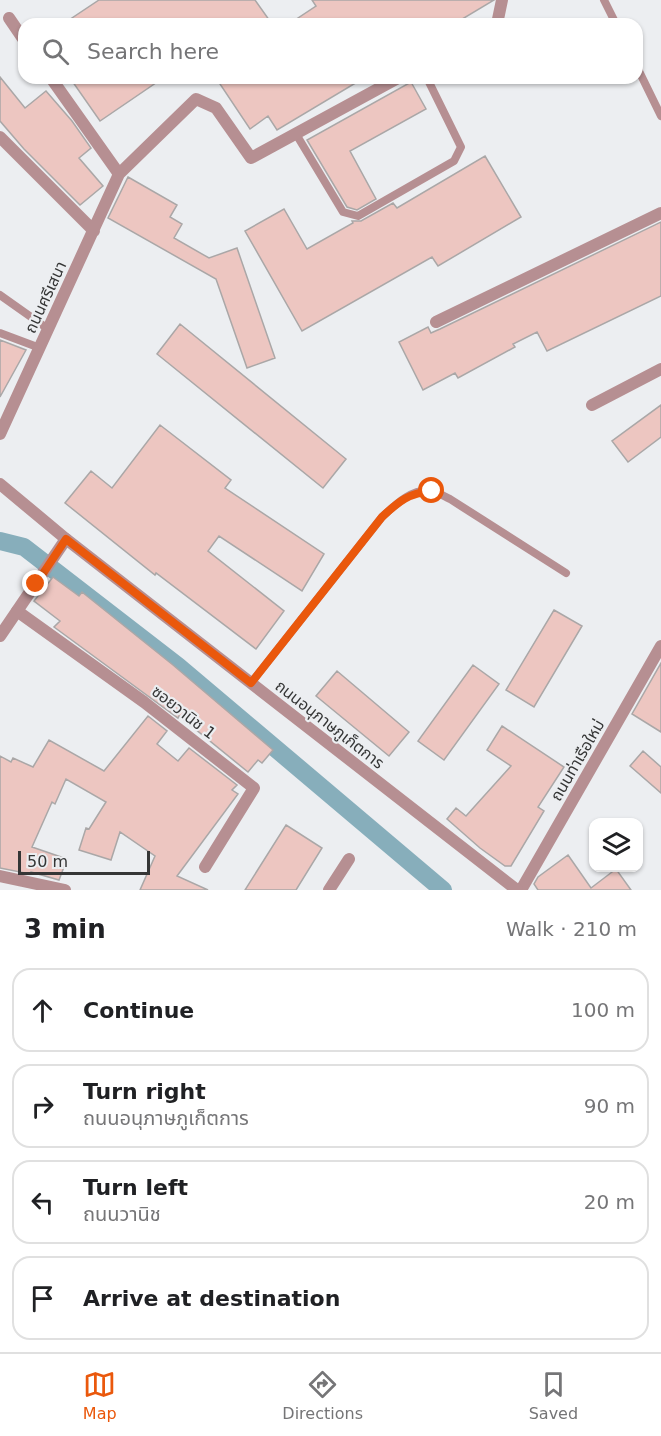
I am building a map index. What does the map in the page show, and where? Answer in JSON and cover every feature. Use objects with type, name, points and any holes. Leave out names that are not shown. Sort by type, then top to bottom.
[{"type":"street","points":[[498,18],[502,0]]},
{"type":"street","points":[[9,18],[18,31]]},
{"type":"street","points":[[55,84],[119,174],[196,99],[216,108],[251,158],[388,84]]},
{"type":"street","points":[[0,138],[94,231]]},
{"type":"street","name":"ถนนศรีเสนา","points":[[0,434],[119,174]]},
{"type":"street","points":[[436,322],[661,213]]},
{"type":"street","points":[[592,405],[661,369]]},
{"type":"street","name":"ถนนอนุภาษภูเก็ตการ","points":[[0,484],[66,539],[519,890]]},
{"type":"street","points":[[0,636],[66,539]]},
{"type":"street","name":"ซอยวานิช 1","points":[[17,611],[144,702],[254,788],[205,867]]},
{"type":"street","name":"ถนนท่าเรือใหม่","points":[[519,890],[661,646]]},
{"type":"street","points":[[329,890],[349,859]]},
{"type":"street","points":[[0,876],[65,890]]},
{"type":"lane","points":[[604,0],[613,18]]},
{"type":"lane","points":[[643,79],[661,116]]},
{"type":"lane","points":[[296,134],[344,212],[358,216],[454,160],[461,147],[430,84]]},
{"type":"lane","points":[[0,295],[48,329]]},
{"type":"lane","points":[[0,333],[40,348]]},
{"type":"lane","points":[[251,683],[382,517],[398,502],[416,492],[432,491],[450,499],[566,573]]},
{"type":"building","points":[[99,0],[255,0],[268,18],[72,18]]},
{"type":"building","points":[[312,0],[494,0],[464,18],[298,18],[316,6]]},
{"type":"building","points":[[0,77],[25,108],[46,91],[72,121],[91,148],[79,158],[103,186],[80,205],[24,149],[0,121]]},
{"type":"building","points":[[74,84],[154,84],[100,121]]},
{"type":"building","points":[[220,84],[354,84],[277,130],[268,116],[250,129]]},
{"type":"building","points":[[407,84],[412,84],[426,109],[350,151],[376,199],[357,210],[347,207],[307,140]]},
{"type":"building","points":[[485,156],[521,217],[438,266],[432,257],[302,331],[245,231],[284,209],[307,249],[353,223],[352,221],[361,221],[393,203],[397,208]]},
{"type":"building","points":[[128,177],[177,205],[170,217],[182,224],[174,238],[209,258],[237,248],[275,358],[247,368],[216,279],[108,218]]},
{"type":"building","points":[[661,222],[661,296],[547,351],[537,332],[513,344],[515,347],[458,378],[455,373],[423,390],[399,342],[428,327],[431,333],[440,329]]},
{"type":"building","points":[[180,324],[346,459],[323,488],[157,354]]},
{"type":"building","points":[[0,340],[26,350],[0,397]]},
{"type":"building","points":[[661,405],[661,437],[628,462],[612,441]]},
{"type":"building","points":[[160,425],[231,480],[225,488],[324,554],[302,591],[219,536],[208,551],[284,611],[256,649],[156,573],[155,575],[65,503],[91,471],[112,488]]},
{"type":"building","points":[[53,577],[79,596],[82,592],[273,750],[262,763],[258,760],[248,772],[179,716],[178,718],[54,627],[60,621],[34,601]]},
{"type":"building","points":[[554,610],[582,626],[534,707],[506,690]]},
{"type":"building","points":[[661,663],[661,732],[632,714]]},
{"type":"building","points":[[473,665],[499,684],[444,760],[418,741]]},
{"type":"building","points":[[337,671],[409,732],[389,756],[316,696]]},
{"type":"building","points":[[148,716],[167,731],[157,744],[178,761],[189,748],[237,785],[232,790],[238,794],[177,876],[208,890],[140,890],[155,856],[120,832],[111,860],[79,850],[86,828],[89,829],[106,802],[66,779],[55,804],[52,802],[32,847],[67,859],[59,880],[31,872],[30,874],[0,868],[0,756],[11,762],[13,758],[33,767],[49,740],[104,771]]},
{"type":"building","points":[[502,726],[564,767],[538,807],[544,811],[511,866],[505,866],[480,848],[447,819],[456,808],[466,816],[511,766],[487,750]]},
{"type":"building","points":[[643,751],[661,767],[661,793],[630,766]]},
{"type":"building","points":[[286,825],[322,848],[296,890],[245,890]]},
{"type":"building","points":[[568,855],[591,888],[612,872],[618,872],[631,890],[538,890],[534,884],[538,877]]},
{"type":"waterway","points":[[0,541],[24,547],[178,666],[443,890]]},
{"type":"route","points":[[36,584],[66,539],[251,683],[382,517],[398,502],[416,492],[432,491]]}]
